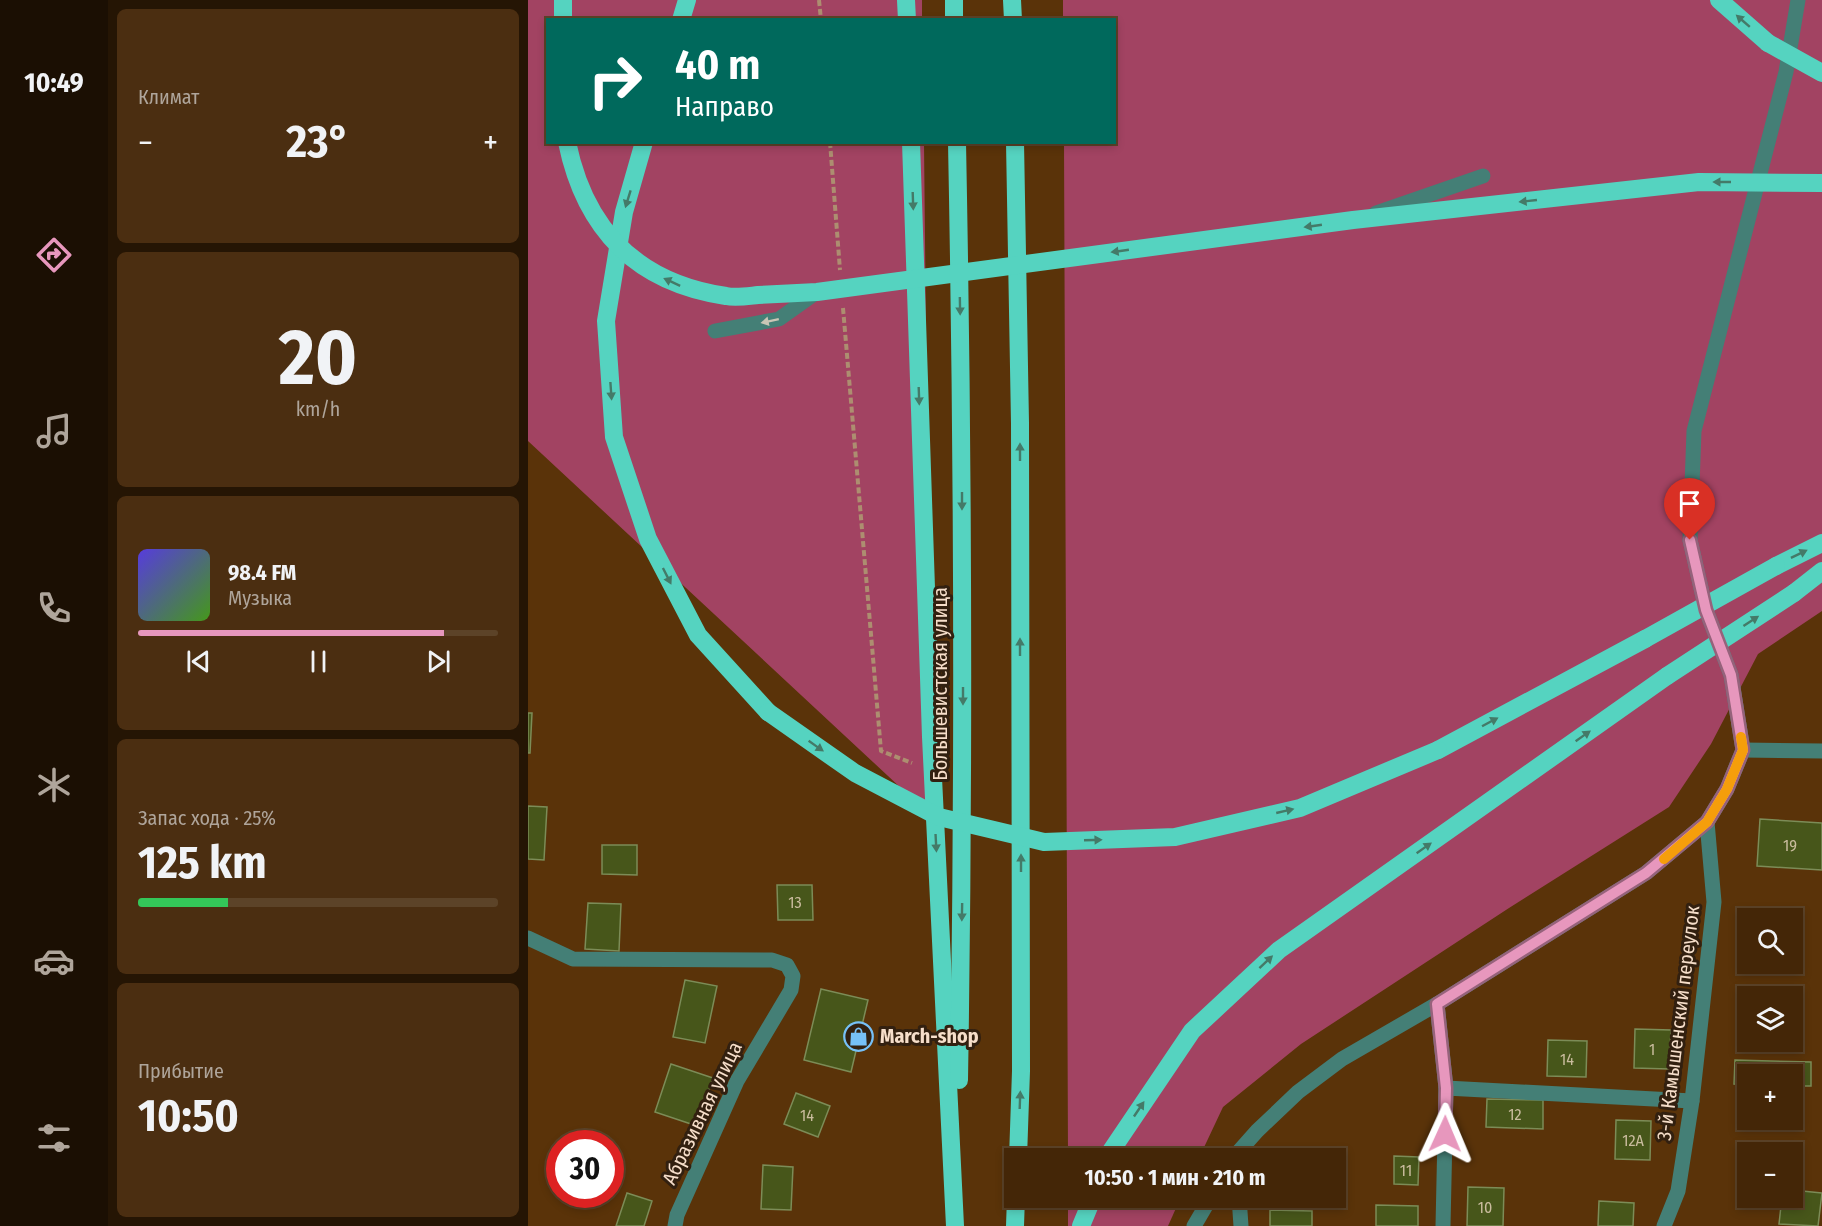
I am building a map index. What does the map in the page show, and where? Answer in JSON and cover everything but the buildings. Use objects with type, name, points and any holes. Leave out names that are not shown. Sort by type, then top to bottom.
[{"type":"highway","points":[[562,18],[563,0]]},
{"type":"highway","points":[[682,18],[687,0]]},
{"type":"highway","points":[[906,0],[907,18]]},
{"type":"highway","points":[[954,0],[954,18]]},
{"type":"highway","points":[[1012,0],[1013,18]]},
{"type":"highway","points":[[1719,0],[1768,43],[1822,73]]},
{"type":"highway","points":[[568,144],[580,183],[597,221],[622,251],[658,275],[684,287],[728,297],[817,292],[1353,220],[1699,182],[1822,183]]},
{"type":"highway","points":[[643,144],[624,212],[606,321],[614,437],[648,539],[698,635],[768,712],[855,773],[939,818],[1044,842],[1175,837],[1300,808],[1438,750],[1822,543]]},
{"type":"highway","points":[[911,144],[931,737],[955,1226]]},
{"type":"highway","name":"Большевистская улица","points":[[955,1226],[963,856],[962,431],[957,144]]},
{"type":"highway","points":[[1015,144],[1020,459],[1021,1071],[1018,1148]]},
{"type":"highway","points":[[1112,1148],[1192,1031],[1279,950],[1667,676],[1794,594],[1822,571]]},
{"type":"highway","points":[[1016,1226],[1017,1208]]},
{"type":"highway","points":[[1081,1226],[1088,1208]]},
{"type":"street","points":[[1242,1148],[1298,1092],[1342,1059],[1437,1004],[1646,873],[1707,822],[1727,789],[1743,750],[1731,675],[1706,610],[1690,540],[1694,431],[1786,72],[1798,0]]},
{"type":"street","points":[[1353,220],[1484,176]]},
{"type":"street","points":[[715,331],[779,319],[817,292]]},
{"type":"street","points":[[1743,750],[1822,752]]},
{"type":"street","name":"3-й Камышенский переулок","points":[[1664,1226],[1678,1191],[1692,1101],[1714,902],[1707,822]]},
{"type":"street","name":"Абразивная улица","points":[[528,938],[573,959],[772,960],[787,965],[793,976],[791,990],[737,1082],[677,1215],[675,1226]]},
{"type":"street","points":[[1437,1004],[1446,1088],[1443,1226]]},
{"type":"street","points":[[1446,1088],[1692,1101]]},
{"type":"street","points":[[1194,1226],[1205,1208]]},
{"type":"street","points":[[1240,1208],[1241,1226]]},
{"type":"path","points":[[819,0],[821,18]]},
{"type":"path","points":[[830,144],[840,271]]},
{"type":"path","points":[[843,306],[881,751],[918,765]]},
{"type":"shaded area","points":[[528,0],[922,0],[922,18],[546,18],[546,144],[924,144],[931,816],[528,441]]},
{"type":"shaded area","points":[[1063,0],[1822,0],[1822,611],[1758,654],[1711,744],[1669,807],[1301,1044],[1223,1107],[1204,1148],[1068,1148],[1064,144],[1116,144],[1116,18],[1063,18]]},
{"type":"shaded area","points":[[1068,1208],[1176,1208],[1168,1226],[1068,1226]]},
{"type":"slow traffic","points":[[1664,859],[1707,822],[1727,789],[1743,750],[1741,737]]},
{"type":"place","name":"March-shop","points":[[859,1036]]},
{"type":"route","points":[[1445,1134],[1446,1088],[1437,1004],[1646,873],[1707,822],[1727,789],[1743,750],[1731,675],[1706,610],[1690,540]]}]
